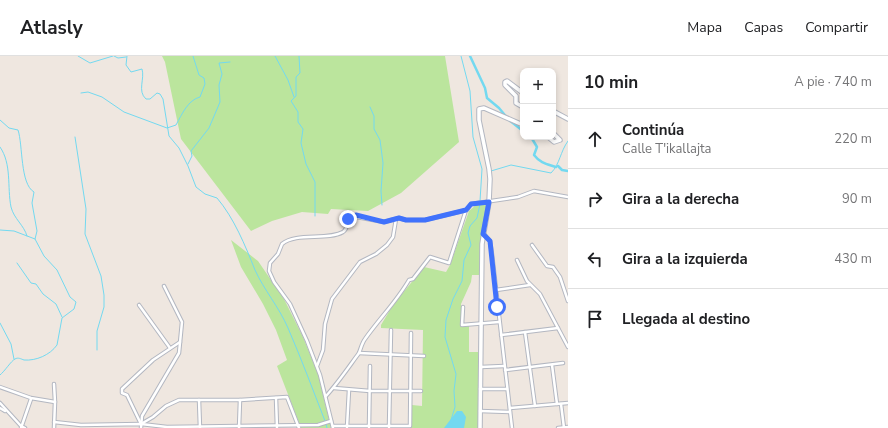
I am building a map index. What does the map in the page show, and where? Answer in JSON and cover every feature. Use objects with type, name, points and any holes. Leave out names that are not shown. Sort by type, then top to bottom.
[{"type":"street","points":[[520,91],[507,81],[505,82],[505,85],[516,96],[516,103],[520,106]]},
{"type":"street","points":[[480,428],[483,234],[488,202],[490,169],[479,120],[479,109],[484,108],[520,124]]},
{"type":"street","points":[[556,113],[568,119]]},
{"type":"street","points":[[552,140],[554,142],[560,140],[556,136]]},
{"type":"street","points":[[325,397],[340,381],[359,352],[364,340],[380,321],[390,305],[402,292],[409,280],[413,278],[430,257],[448,263],[466,210],[471,204],[518,197],[534,191],[568,197]]},
{"type":"street","points":[[411,333],[410,426],[389,428],[347,426],[333,427],[317,367],[292,308],[274,282],[269,271],[270,263],[278,254],[282,244],[286,241],[340,233],[346,230],[348,219],[351,216],[384,222],[396,218],[406,220],[425,220],[466,210]]},
{"type":"street","points":[[317,367],[323,350],[325,324],[332,299],[360,262],[376,254],[393,237],[396,218]]},
{"type":"street","points":[[483,234],[490,241],[512,428]]},
{"type":"street","points":[[532,245],[547,266],[553,268],[560,278],[568,301]]},
{"type":"street","points":[[517,260],[527,281],[540,294],[568,347]]},
{"type":"street","points":[[496,290],[531,285]]},
{"type":"street","points":[[141,428],[142,416],[179,353],[182,322],[164,286]]},
{"type":"street","points":[[139,305],[170,348]]},
{"type":"street","points":[[462,307],[462,325],[499,322]]},
{"type":"street","points":[[501,335],[558,328]]},
{"type":"street","points":[[389,428],[391,330]]},
{"type":"street","points":[[525,332],[535,406]]},
{"type":"street","points":[[141,424],[127,395],[122,393],[122,389],[153,360],[180,342]]},
{"type":"street","points":[[359,352],[424,356]]},
{"type":"street","points":[[505,370],[564,364]]},
{"type":"street","points":[[552,365],[557,404]]},
{"type":"street","points":[[369,427],[370,366]]},
{"type":"street","points":[[481,367],[504,366]]},
{"type":"street","points":[[54,384],[54,428]]},
{"type":"street","points":[[0,387],[31,398],[55,402]]},
{"type":"street","points":[[334,388],[370,391],[421,391]]},
{"type":"street","points":[[480,389],[507,389]]},
{"type":"street","points":[[347,426],[349,390]]},
{"type":"street","points":[[141,424],[175,401],[240,400],[287,397],[298,426]]},
{"type":"street","points":[[21,427],[31,398]]},
{"type":"street","points":[[276,398],[277,427]]},
{"type":"street","points":[[199,400],[200,427]]},
{"type":"street","points":[[240,400],[240,427]]},
{"type":"street","points":[[0,403],[21,427],[25,428]]},
{"type":"street","points":[[480,412],[568,403]]},
{"type":"street","points":[[561,404],[564,428]]},
{"type":"street","points":[[0,408],[8,412]]},
{"type":"street","points":[[54,422],[102,426],[141,424],[167,427],[277,427],[318,425],[331,421]]},
{"type":"street","points":[[558,428],[568,427]]},
{"type":"green space","points":[[162,56],[445,56],[459,142],[401,193],[368,211],[331,209],[328,214],[302,212],[272,221],[251,231],[181,139],[165,62]]},
{"type":"green space","points":[[488,204],[482,232],[479,275],[472,275],[471,282],[461,304],[461,327],[469,326],[469,352],[478,352],[478,428],[403,428],[412,427],[412,405],[422,406],[423,330],[381,328],[381,325],[393,305],[424,267],[446,272],[450,265],[469,211],[476,205]]},
{"type":"green space","points":[[231,240],[258,261],[284,299],[303,337],[318,374],[331,428],[301,428],[277,366],[287,360],[276,330],[263,304],[241,267]]},
{"type":"water","points":[[457,411],[462,411],[466,417],[464,428],[444,428]]},
{"type":"waterway","points":[[78,56],[90,63],[113,56]]},
{"type":"waterway","points":[[114,56],[118,58],[126,57]]},
{"type":"waterway","points":[[127,56],[126,65],[131,72],[142,69],[143,96],[146,99],[150,99],[157,93],[160,94],[163,99],[169,136],[179,148],[196,187],[205,194],[217,198],[234,223],[255,270],[288,328],[325,421]]},
{"type":"waterway","points":[[81,93],[88,92],[102,97],[124,112],[167,128],[176,125],[189,104],[200,97],[205,84],[204,78],[199,75],[193,56]]},
{"type":"waterway","points":[[275,56],[288,80],[294,97]]},
{"type":"waterway","points":[[299,56],[300,73],[296,77],[296,96],[291,101],[298,112],[298,122],[303,129],[301,143],[306,164],[315,182],[315,216]]},
{"type":"waterway","points":[[461,56],[470,91],[473,137],[482,169],[480,201]]},
{"type":"waterway","points":[[470,56],[485,88],[487,98],[520,129]]},
{"type":"waterway","points":[[188,164],[192,156],[191,151],[209,128],[220,102],[219,85],[222,74],[219,63],[230,62]]},
{"type":"waterway","points":[[370,107],[374,116],[374,129],[380,140],[383,163],[381,191],[382,205]]},
{"type":"waterway","points":[[0,120],[9,128],[18,130],[26,181],[29,188],[34,192],[32,203],[37,231],[35,239],[44,256],[57,270],[70,297],[76,302],[74,309],[62,318],[57,345],[51,352],[29,360],[16,358],[0,375]]},
{"type":"waterway","points":[[75,137],[86,209],[85,234],[101,276],[104,295],[104,307],[97,331],[97,350]]},
{"type":"waterway","points":[[533,140],[537,147],[534,155],[536,158],[541,162],[556,167]]},
{"type":"waterway","points":[[491,171],[511,165],[551,173],[568,141]]},
{"type":"waterway","points":[[0,147],[4,154],[8,168],[12,211],[27,236]]},
{"type":"waterway","points":[[558,166],[562,170],[568,171]]},
{"type":"waterway","points":[[451,420],[455,407],[454,391],[456,374],[445,337],[446,320],[453,299],[462,281],[464,260],[471,245],[468,233],[470,226],[477,218],[480,204]]},
{"type":"waterway","points":[[0,230],[14,231],[35,239]]},
{"type":"waterway","points":[[17,263],[31,283],[36,284],[43,294],[56,304],[62,317]]},
{"type":"waterway","points":[[0,323],[11,344],[14,359]]},
{"type":"waterway","points":[[326,424],[327,428]]},
{"type":"route","points":[[348,219],[351,216],[356,215],[384,222],[396,218],[406,220],[435,219],[447,214],[466,210],[471,204],[489,202],[483,234],[490,241],[497,307]]}]
